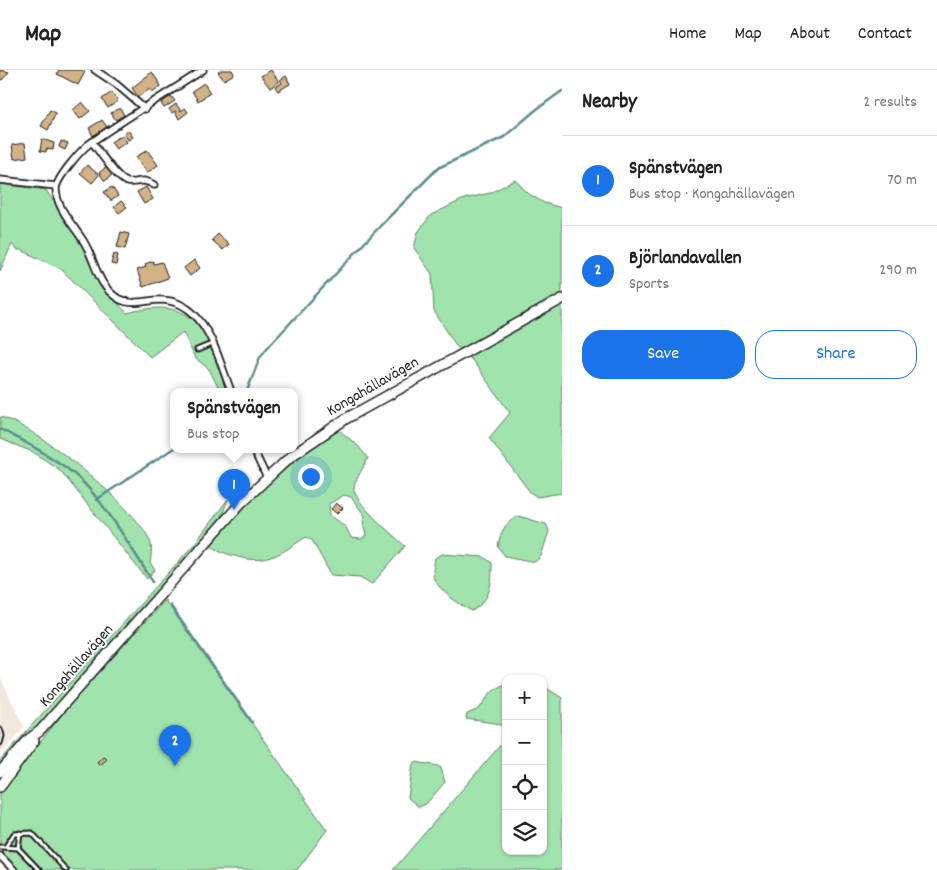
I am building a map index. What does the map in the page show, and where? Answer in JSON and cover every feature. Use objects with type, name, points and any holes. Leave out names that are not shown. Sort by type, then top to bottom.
[{"type":"street","points":[[95,70],[122,88],[145,108]]},
{"type":"street","points":[[203,70],[92,142],[58,180],[56,186],[58,200],[86,245],[107,290],[125,302],[164,300],[185,305],[197,316],[212,344],[230,388]]},
{"type":"street","points":[[92,142],[120,178],[127,182],[147,180],[154,185]]},
{"type":"street","points":[[0,180],[56,186]]},
{"type":"street","name":"Kongahällavägen","points":[[298,451],[347,418],[562,299]]},
{"type":"street","points":[[255,453],[267,478]]},
{"type":"street","name":"Kongahällavägen","points":[[0,772],[40,731],[208,539],[267,478],[295,453]]},
{"type":"street","name":"Kongahällavägen","points":[[0,788],[40,731]]},
{"type":"street","points":[[0,856],[14,870]]},
{"type":"lane","points":[[197,350],[212,344]]},
{"type":"lane","points":[[0,728],[0,743]]},
{"type":"lane","points":[[6,846],[11,837],[21,832],[29,832],[37,838],[66,870]]},
{"type":"lane","points":[[18,848],[21,832]]},
{"type":"lane","points":[[0,847],[18,848],[39,870]]},
{"type":"shaded area","points":[[0,677],[24,727],[0,755]]},
{"type":"green space","points":[[515,180],[529,194],[544,203],[562,208],[562,493],[537,497],[530,492],[489,438],[510,413],[472,360],[457,347],[434,311],[432,274],[414,248],[418,232],[431,215],[464,199],[490,193]]},
{"type":"green space","points":[[0,184],[46,190],[80,241],[101,286],[127,313],[151,308],[170,309],[185,314],[196,323],[205,335],[213,351],[226,388],[218,388],[209,369],[195,358],[183,332],[150,357],[61,269],[21,250],[17,250],[12,244],[0,271]]},
{"type":"green space","points":[[0,417],[15,423],[60,451],[108,491],[129,512],[144,530],[151,544],[150,563],[155,570],[147,579],[60,470],[33,452],[0,439]]},
{"type":"green space","points":[[339,430],[358,446],[368,458],[355,484],[355,493],[374,518],[405,546],[372,584],[360,577],[331,575],[312,540],[306,537],[274,556],[258,560],[230,555],[209,544],[263,488],[307,451]],"holes":[[[344,495],[351,497],[365,516],[363,520],[366,536],[361,539],[351,538],[346,527],[330,515],[329,504]]]},
{"type":"green space","points":[[228,499],[223,513],[213,529],[34,731],[0,766],[0,761],[195,543]]},
{"type":"green space","points":[[518,516],[546,524],[549,531],[541,556],[535,562],[505,556],[498,547],[504,528]]},
{"type":"green space","points":[[442,554],[484,557],[492,563],[491,584],[487,596],[472,611],[451,598],[434,579],[435,558]]},
{"type":"green space","points":[[165,600],[327,830],[297,870],[19,870],[6,858],[0,847],[0,793],[68,707]]},
{"type":"green space","points":[[502,685],[502,725],[466,719],[467,714],[479,709],[492,691]]},
{"type":"green space","points":[[547,689],[562,698],[562,870],[393,870],[502,743],[502,855],[547,855]]},
{"type":"green space","points":[[416,762],[441,768],[445,782],[426,804],[419,807],[408,798],[413,764]]},
{"type":"building","points":[[0,70],[9,72],[2,80],[0,79]]},
{"type":"building","points":[[59,70],[81,70],[85,72],[78,85],[57,74]]},
{"type":"building","points":[[232,70],[234,74],[224,80],[218,72]]},
{"type":"building","points":[[271,70],[279,82],[270,88],[261,76]]},
{"type":"building","points":[[152,72],[161,86],[152,92],[150,89],[138,97],[132,88]]},
{"type":"building","points":[[286,76],[290,84],[278,91],[275,87],[282,83],[280,80]]},
{"type":"building","points":[[204,83],[210,93],[198,101],[192,91]]},
{"type":"building","points":[[112,92],[118,101],[108,108],[102,99]]},
{"type":"building","points":[[171,96],[175,101],[164,108],[161,103]]},
{"type":"building","points":[[82,102],[90,111],[80,119],[73,110]]},
{"type":"building","points":[[176,104],[181,111],[185,108],[188,112],[179,119],[175,111],[172,113],[169,109]]},
{"type":"building","points":[[120,108],[124,115],[116,120],[111,113]]},
{"type":"building","points":[[50,110],[56,113],[48,130],[41,126]]},
{"type":"building","points":[[102,120],[107,127],[93,136],[89,128]]},
{"type":"building","points":[[128,130],[133,137],[128,140],[124,133]]},
{"type":"building","points":[[122,135],[127,142],[116,149],[111,142]]},
{"type":"building","points":[[42,139],[54,143],[53,150],[46,149],[46,152],[40,151]]},
{"type":"building","points":[[61,141],[68,143],[65,150],[59,147]]},
{"type":"building","points":[[25,143],[27,157],[14,159],[12,145]]},
{"type":"building","points":[[147,150],[158,165],[147,173],[136,157]]},
{"type":"building","points":[[87,165],[99,175],[92,183],[80,173]]},
{"type":"building","points":[[106,167],[112,175],[105,181],[99,173]]},
{"type":"building","points":[[112,187],[118,196],[111,201],[104,192]]},
{"type":"building","points":[[146,187],[153,199],[144,204],[137,192]]},
{"type":"building","points":[[121,201],[127,207],[119,213],[114,207]]},
{"type":"building","points":[[121,232],[129,234],[125,249],[117,247]]},
{"type":"building","points":[[218,234],[229,244],[223,250],[212,240]]},
{"type":"building","points":[[114,254],[118,255],[116,265],[111,264]]},
{"type":"building","points":[[194,260],[200,268],[190,276],[184,268]]},
{"type":"building","points":[[153,261],[154,264],[162,262],[168,278],[143,287],[137,270],[146,267],[145,264]]},
{"type":"building","points":[[336,503],[343,508],[337,514],[331,509]]},
{"type":"building","points":[[103,756],[107,759],[100,765],[97,762]]},
{"type":"waterway","points":[[248,388],[260,357],[267,348],[382,224],[438,168],[504,137],[562,91]]},
{"type":"waterway","points":[[0,429],[55,460],[84,483],[116,524],[153,582]]},
{"type":"waterway","points":[[96,500],[170,451]]},
{"type":"waterway","points":[[170,605],[252,722]]},
{"type":"place","name":"Spänstvägen","points":[[234,510]]},
{"type":"place","name":"Björlandavallen","points":[[175,766]]}]
